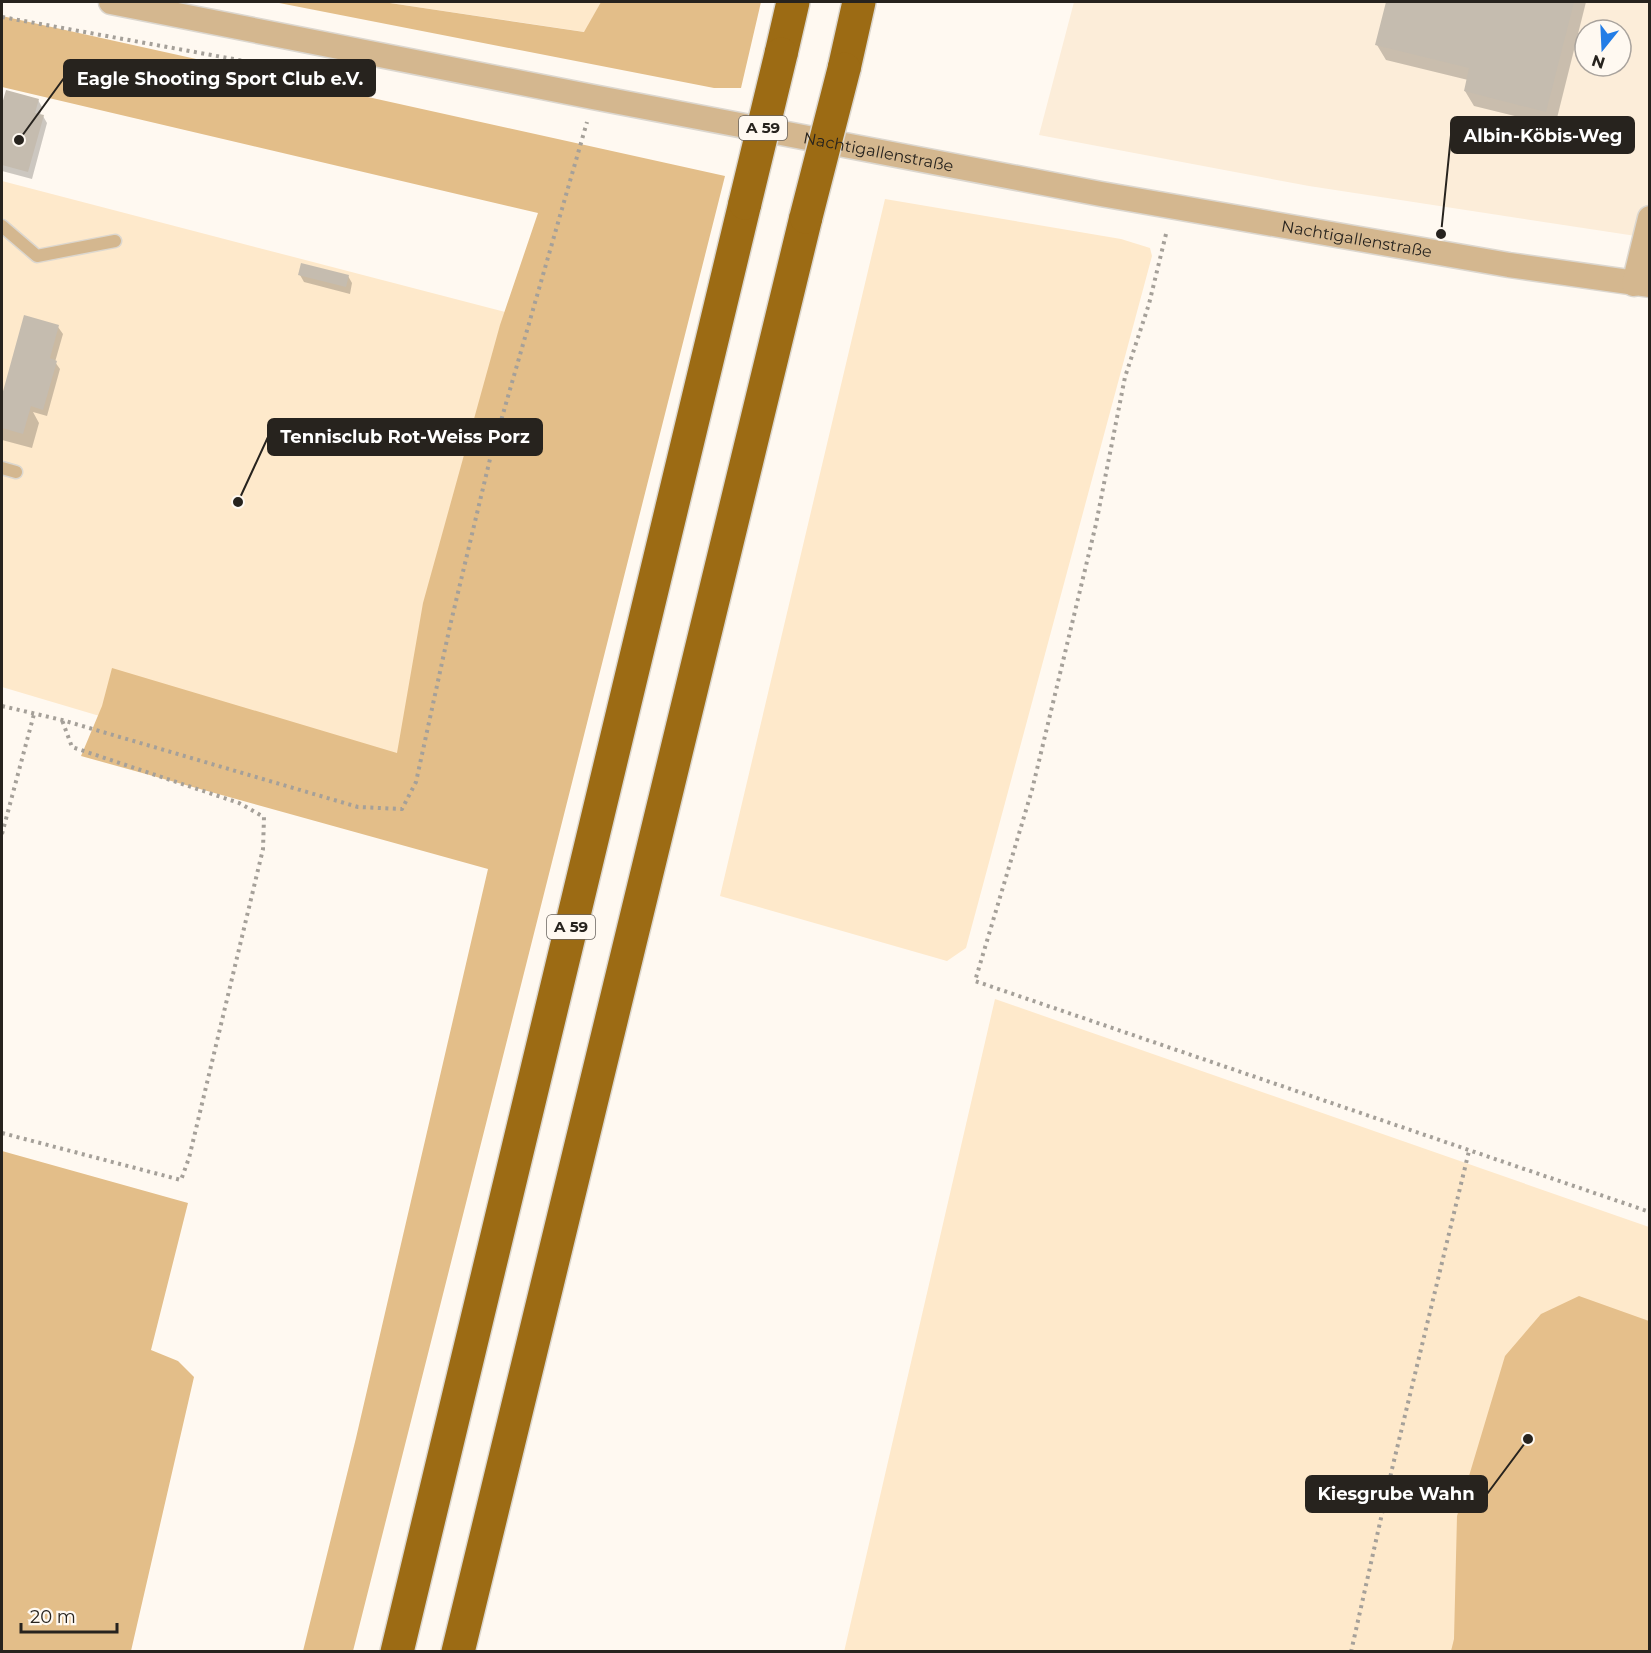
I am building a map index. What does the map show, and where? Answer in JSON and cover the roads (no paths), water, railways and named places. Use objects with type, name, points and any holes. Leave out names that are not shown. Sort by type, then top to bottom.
[{"type":"highway","name":"A 59","points":[[397,1652],[793,2]]},
{"type":"highway","points":[[458,1652],[860,2]]},
{"type":"street","name":"Nachtigallenstraße","points":[[111,2],[593,97],[1174,207],[1509,265],[1642,284]]},
{"type":"street","points":[[1642,284],[1650,218]]},
{"type":"lane","points":[[2,225],[37,256],[115,241]]},
{"type":"lane","points":[[2,468],[16,472]]},
{"type":"place","name":"Eagle Shooting Sport Club e.V.","points":[[19,140]]},
{"type":"place","name":"Albin-Köbis-Weg","points":[[1441,234]]},
{"type":"place","name":"Tennisclub Rot-Weiss Porz","points":[[238,502]]},
{"type":"place","name":"Kiesgrube Wahn","points":[[1528,1439]]}]
